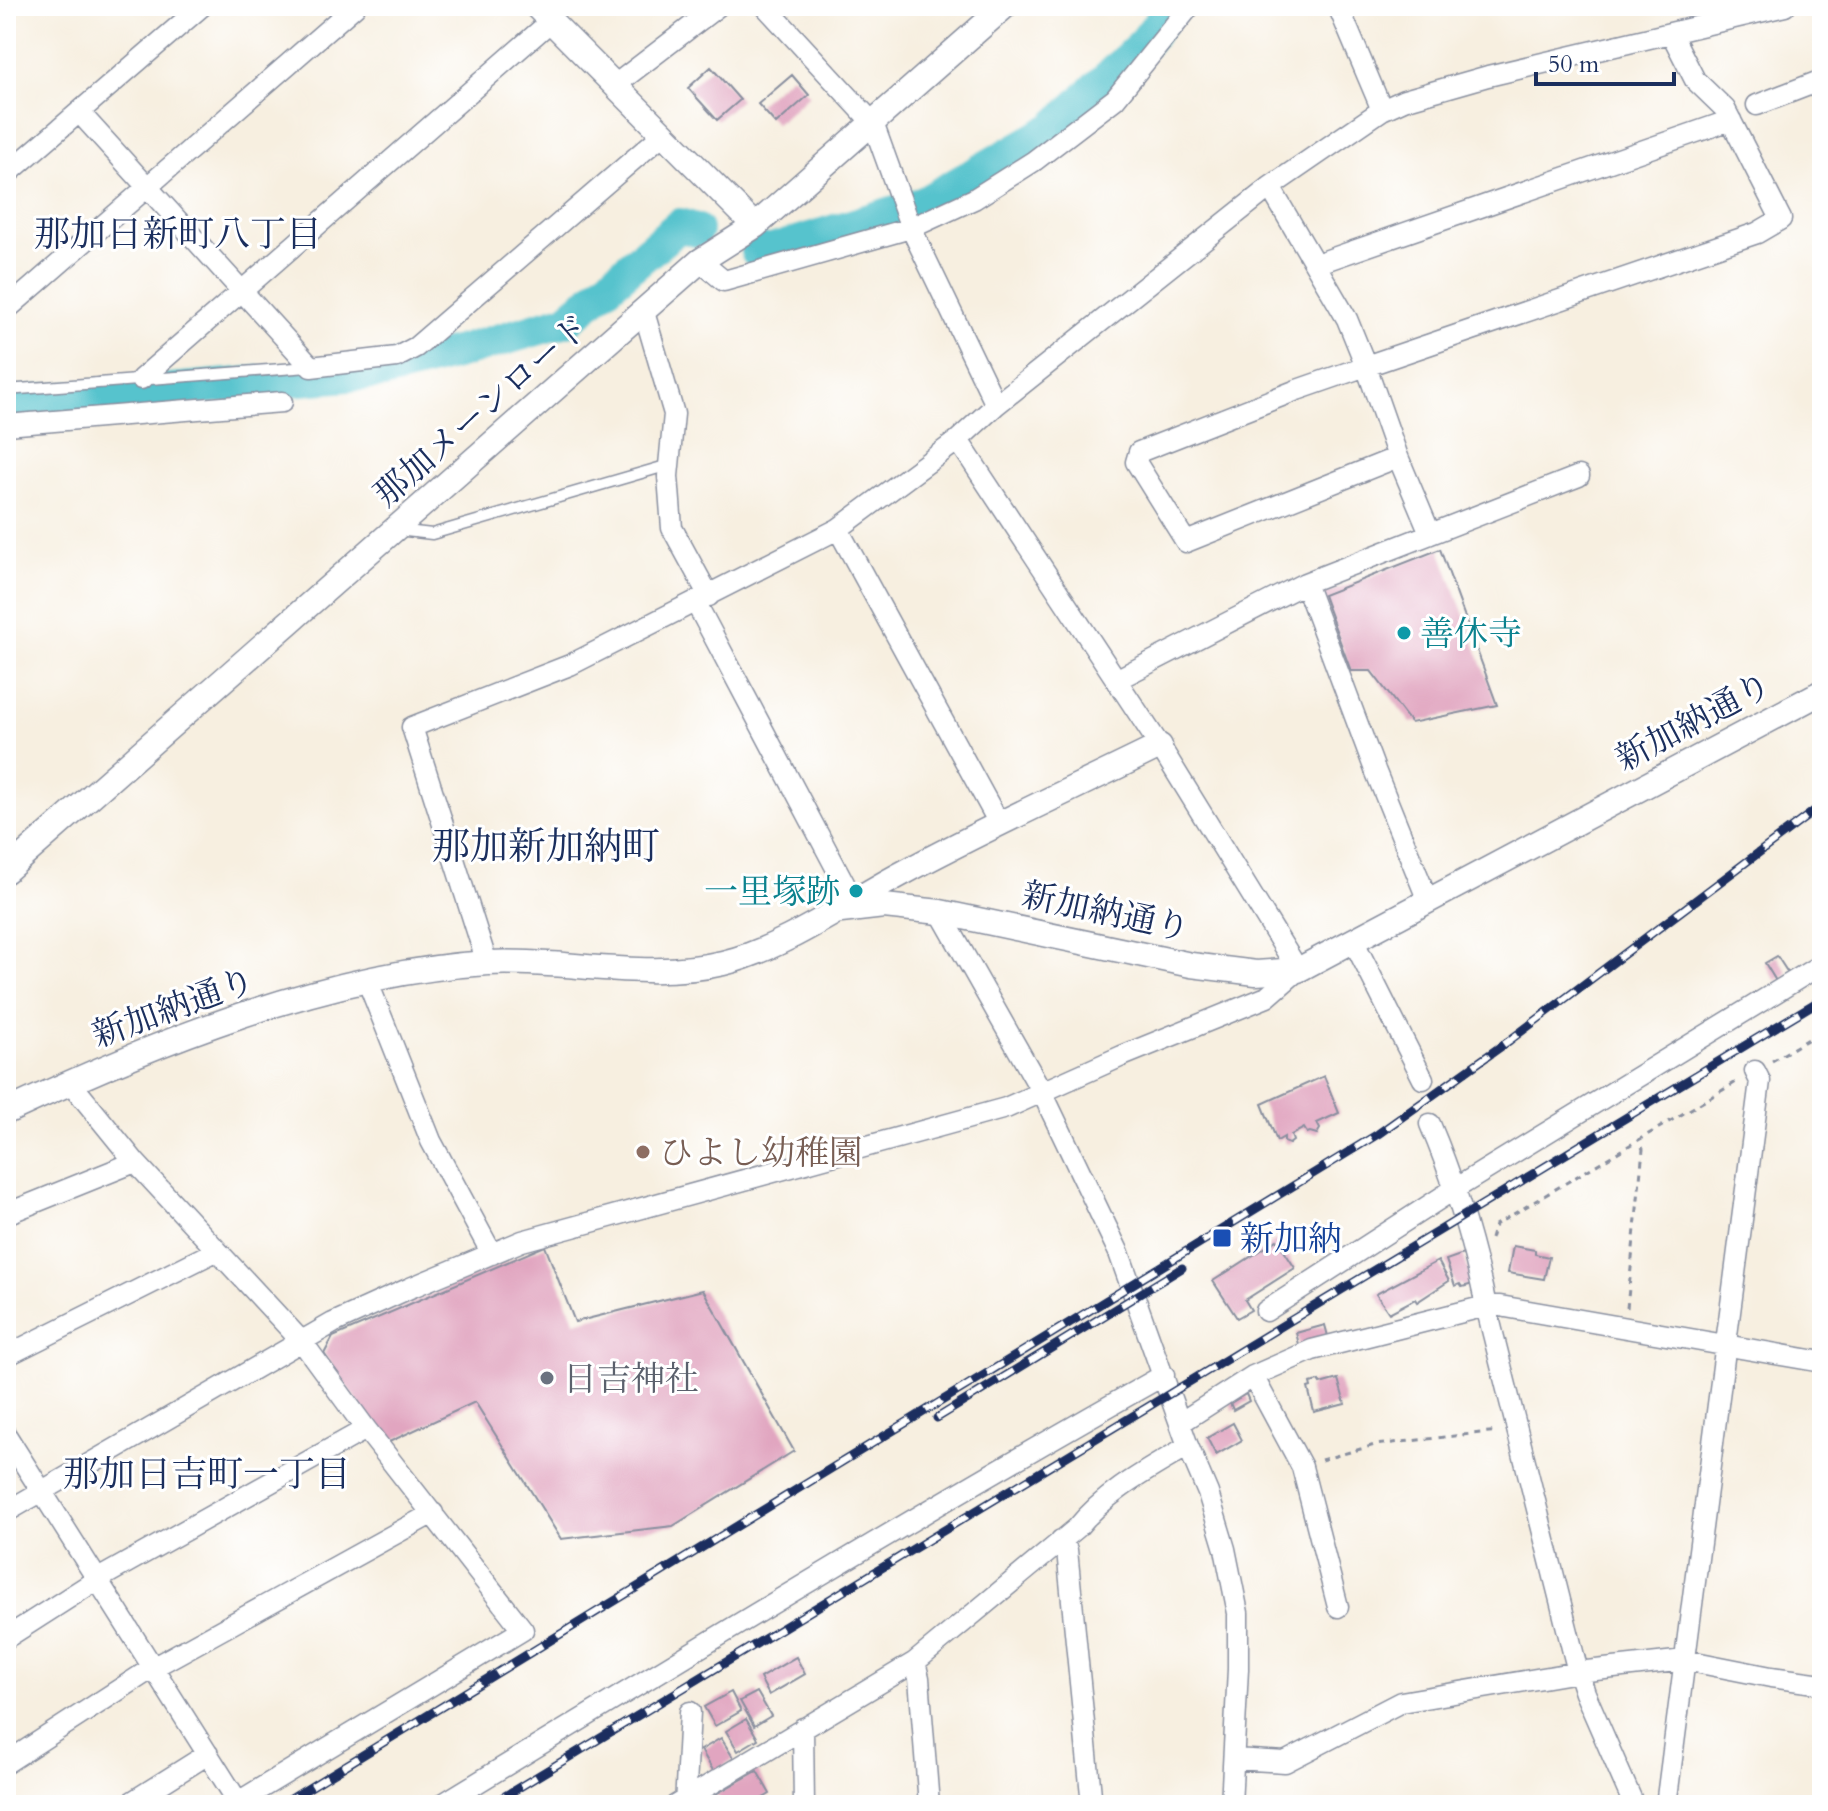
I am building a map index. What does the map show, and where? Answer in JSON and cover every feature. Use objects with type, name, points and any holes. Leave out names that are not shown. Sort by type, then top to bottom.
[{"type":"street","points":[[6,175],[202,6]]},
{"type":"street","points":[[6,310],[355,6]]},
{"type":"street","points":[[615,85],[718,6]]},
{"type":"street","points":[[765,6],[873,123],[909,220],[996,405]]},
{"type":"street","name":"那加メーンロード","points":[[6,871],[700,261],[755,226],[1005,6]]},
{"type":"street","points":[[700,261],[724,281],[974,199],[1034,161],[1115,99],[1190,6]]},
{"type":"street","points":[[1338,6],[1382,110]]},
{"type":"street","points":[[1160,746],[762,948],[725,962],[688,969],[644,969],[551,962],[487,963],[412,727],[570,665],[838,529],[958,440],[996,405],[1270,187],[1382,110],[1404,100],[1488,76],[1785,6]]},
{"type":"street","points":[[141,379],[242,292],[544,14],[755,226]]},
{"type":"street","points":[[1398,457],[1186,542],[1136,462],[1139,452],[1297,390],[1757,233],[1781,219],[1725,109],[1695,80],[1671,33]]},
{"type":"street","points":[[1757,105],[1822,80]]},
{"type":"street","points":[[79,112],[311,367],[397,357],[416,347],[662,135]]},
{"type":"street","points":[[1316,264],[1731,120]]},
{"type":"street","points":[[1270,187],[1347,319],[1430,533]]},
{"type":"street","points":[[644,312],[674,414],[669,465],[672,528],[845,906]]},
{"type":"street","points":[[6,425],[282,402]]},
{"type":"street","points":[[6,1512],[333,1323],[522,1241],[1006,1108],[1267,997],[1298,970],[1160,746],[958,440]]},
{"type":"street","points":[[1116,680],[1305,583],[1579,476]]},
{"type":"street","points":[[838,529],[1000,825]]},
{"type":"street","points":[[1305,583],[1428,901]]},
{"type":"street","name":"新加納通り","points":[[845,906],[884,906],[940,912],[1191,965],[1256,973],[1298,970],[1822,692]]},
{"type":"street","points":[[940,912],[1042,1092],[1119,1253],[1188,1446],[1208,1493],[1225,1549],[1238,1613],[1231,1805]]},
{"type":"street","points":[[1354,942],[1423,1079]]},
{"type":"street","name":"新加納通り","points":[[6,1112],[70,1082],[175,1040],[280,1004],[367,980],[487,963]]},
{"type":"street","points":[[1266,1311],[1453,1190],[1822,964]]},
{"type":"street","points":[[367,980],[431,1141],[492,1254]]},
{"type":"street","points":[[1666,1805],[1760,1081],[1755,1071]]},
{"type":"street","points":[[6,1435],[238,1802],[523,1630],[303,1343],[135,1162],[70,1082]]},
{"type":"street","points":[[1430,1124],[1448,1167],[1473,1245],[1578,1672],[1634,1805]]},
{"type":"street","points":[[6,1214],[135,1162]]},
{"type":"street","points":[[6,1356],[216,1251]]},
{"type":"street","points":[[1180,1423],[1253,1376],[1312,1350],[1486,1306],[1822,1362]]},
{"type":"street","points":[[441,1805],[1032,1449],[1164,1375]]},
{"type":"street","points":[[1253,1376],[1302,1467],[1338,1607]]},
{"type":"street","points":[[6,1638],[98,1579],[366,1429]]},
{"type":"street","points":[[682,1803],[915,1662],[1077,1528],[1094,1507],[1124,1484],[1188,1446]]},
{"type":"street","points":[[6,1763],[154,1667],[433,1513]]},
{"type":"street","points":[[1061,1540],[1067,1550],[1092,1805]]},
{"type":"street","points":[[1234,1759],[1285,1762],[1401,1702],[1578,1672],[1685,1660],[1822,1684]]},
{"type":"street","points":[[915,1662],[919,1678],[929,1805]]},
{"type":"street","points":[[682,1803],[690,1712]]},
{"type":"street","points":[[803,1728],[804,1805]]},
{"type":"street","points":[[127,1805],[208,1754]]},
{"type":"lane","points":[[6,390],[311,367]]},
{"type":"lane","points":[[396,530],[432,534],[669,465]]},
{"type":"path","points":[[1493,1250],[1491,1236],[1495,1225],[1822,1031]]},
{"type":"path","points":[[1625,1328],[1643,1149],[1638,1141]]},
{"type":"path","points":[[1302,1467],[1375,1445],[1496,1432],[1516,1427]]},
{"type":"building","points":[[711,67],[740,100],[717,120],[688,88]]},
{"type":"building","points":[[792,75],[809,95],[776,124],[758,104]]},
{"type":"building","name":"善休寺","points":[[1440,549],[1497,705],[1411,723],[1371,671],[1351,671],[1323,595]]},
{"type":"building","points":[[1777,956],[1788,973],[1776,981],[1765,963]]},
{"type":"building","points":[[1324,1076],[1339,1113],[1317,1123],[1320,1129],[1317,1134],[1307,1133],[1304,1128],[1291,1135],[1293,1141],[1289,1144],[1284,1142],[1284,1137],[1277,1141],[1262,1104]]},
{"type":"building","points":[[1277,1240],[1295,1268],[1245,1300],[1251,1310],[1237,1318],[1213,1281]]},
{"type":"building","name":"日吉神社","points":[[545,1246],[575,1322],[703,1290],[794,1451],[673,1526],[561,1539],[475,1402],[387,1443],[324,1354],[333,1337]]},
{"type":"building","points":[[1513,1246],[1535,1250],[1535,1254],[1549,1257],[1544,1279],[1508,1273]]},
{"type":"building","points":[[1463,1254],[1473,1284],[1462,1287],[1460,1284],[1455,1286],[1446,1260]]},
{"type":"building","points":[[1438,1261],[1449,1281],[1417,1302],[1415,1299],[1389,1313],[1376,1294]]},
{"type":"building","points":[[1325,1325],[1329,1340],[1300,1348],[1296,1333]]},
{"type":"building","points":[[1338,1379],[1345,1404],[1314,1412],[1308,1388],[1311,1387],[1310,1383],[1319,1381],[1320,1384]]},
{"type":"building","points":[[1246,1394],[1249,1401],[1233,1410],[1230,1403]]},
{"type":"building","points":[[1233,1423],[1242,1440],[1216,1455],[1207,1438]]},
{"type":"building","points":[[796,1657],[805,1674],[769,1695],[760,1678]]},
{"type":"building","points":[[731,1692],[741,1711],[715,1726],[704,1707]]},
{"type":"building","points":[[757,1692],[771,1716],[754,1726],[740,1701]]},
{"type":"building","points":[[746,1719],[758,1739],[738,1751],[726,1731]]},
{"type":"building","points":[[721,1738],[734,1759],[714,1772],[701,1750]]},
{"type":"building","points":[[757,1771],[770,1794],[756,1805],[723,1805],[716,1794]]},
{"type":"waterway","points":[[757,251],[772,251],[924,203],[1053,129],[1145,42],[1172,6]]},
{"type":"waterway","points":[[6,404],[383,372],[567,320],[680,225],[696,230]]},
{"type":"railway","points":[[281,1805],[1378,1134],[1510,1040],[1822,805]]},
{"type":"railway","points":[[490,1805],[1822,999]]},
{"type":"railway","points":[[937,1418],[1182,1268]]},
{"type":"place","name":"善休寺","points":[[1404,633]]},
{"type":"place","name":"一里塚跡","points":[[856,891]]},
{"type":"place","name":"ひよし幼稚園","points":[[643,1152]]},
{"type":"place","name":"新加納","points":[[1222,1238]]},
{"type":"place","name":"日吉神社","points":[[547,1378]]},
{"type":"district","name":"那加日新町八丁目","points":[[178,233]]},
{"type":"district","name":"那加新加納町","points":[[546,846]]},
{"type":"district","name":"那加日吉町一丁目","points":[[207,1473]]}]
